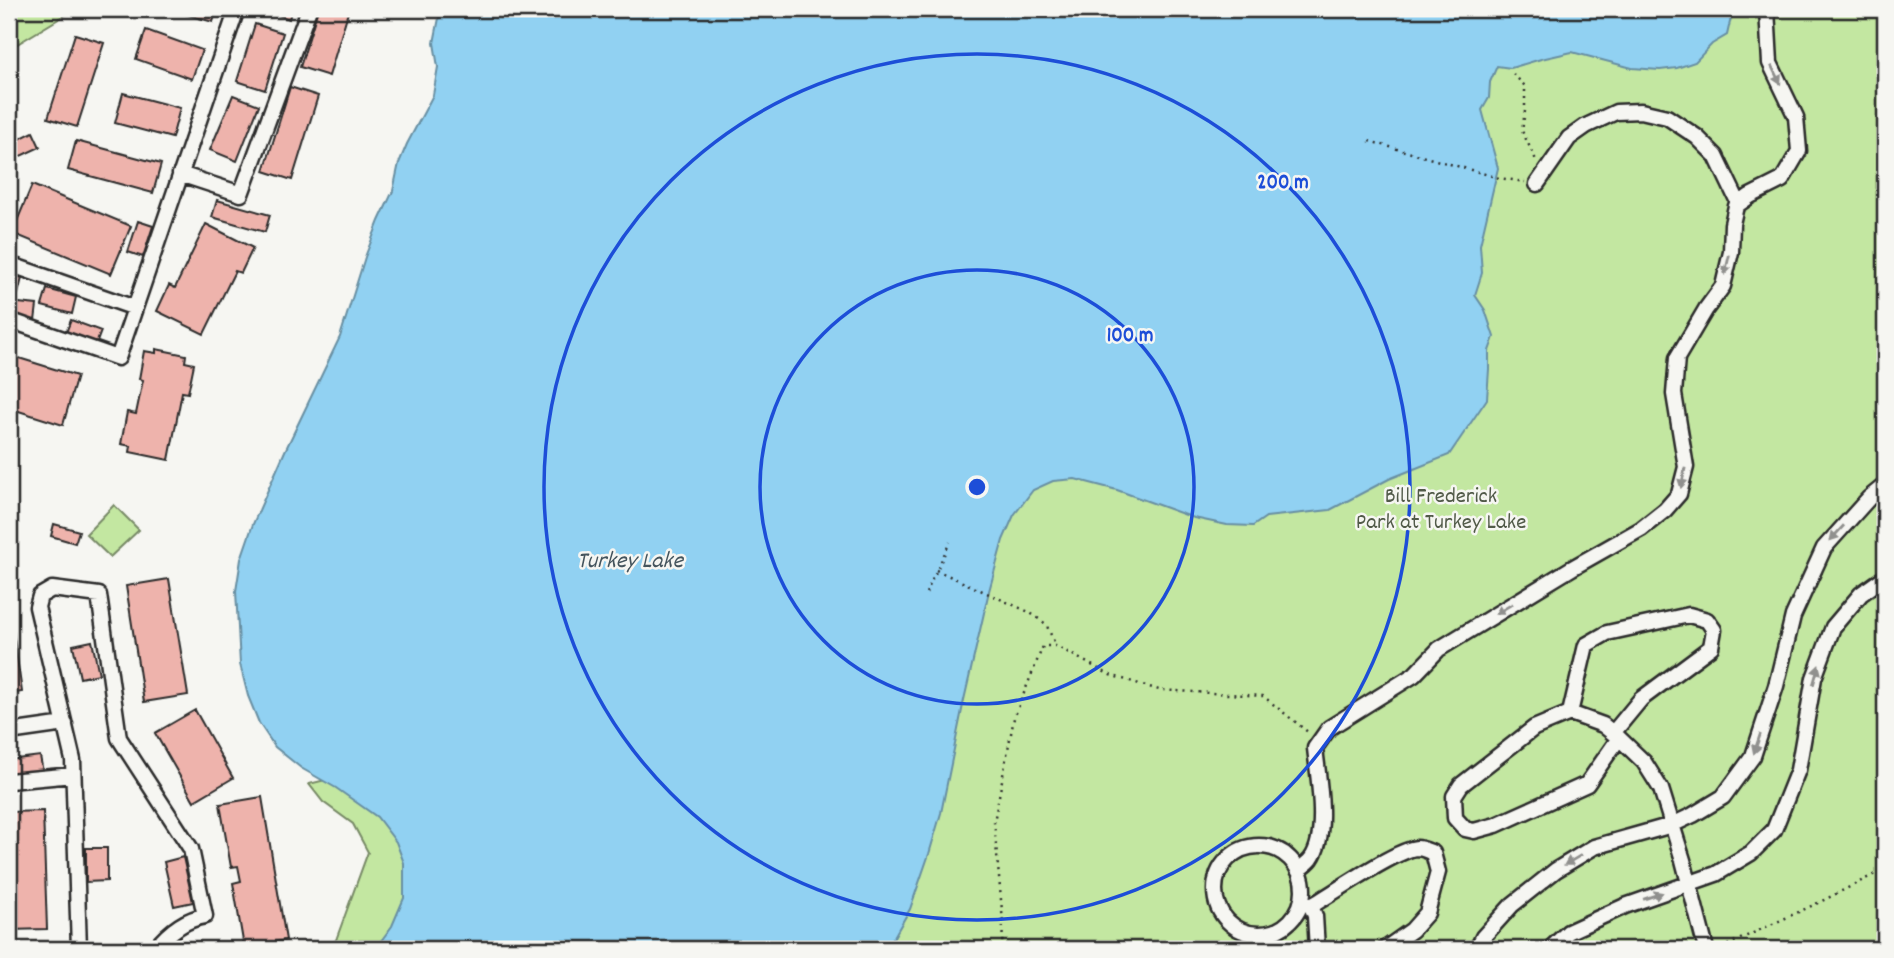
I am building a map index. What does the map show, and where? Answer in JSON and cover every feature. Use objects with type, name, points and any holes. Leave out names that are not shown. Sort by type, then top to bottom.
[{"type":"lane","points":[[9,320],[118,358],[237,9]]},
{"type":"lane","points":[[180,174],[241,194],[309,9]]},
{"type":"lane","points":[[1298,870],[1311,859],[1317,847],[1321,823],[1315,748],[1329,728],[1414,675],[1439,649],[1642,529],[1679,494],[1686,467],[1674,394],[1677,358],[1723,286],[1731,252],[1736,206],[1782,180],[1799,152],[1796,117],[1770,63],[1767,9]]},
{"type":"lane","points":[[1537,184],[1569,138],[1587,125],[1616,113],[1641,111],[1667,117],[1697,136],[1716,156],[1739,204]]},
{"type":"lane","points":[[9,264],[135,308]]},
{"type":"lane","points":[[1477,949],[1483,937],[1512,905],[1556,870],[1594,847],[1672,825],[1723,797],[1753,756],[1776,686],[1793,616],[1824,548],[1869,498],[1885,485]]},
{"type":"lane","points":[[1550,949],[1567,932],[1625,906],[1716,874],[1751,853],[1774,830],[1798,770],[1814,678],[1833,627],[1861,594],[1885,577]]},
{"type":"lane","points":[[79,949],[73,760],[37,607],[40,596],[52,589],[99,595],[119,738],[191,849],[205,916],[193,918],[178,927],[155,949]]},
{"type":"lane","points":[[1570,713],[1586,645],[1607,633],[1689,615],[1707,620],[1714,630],[1711,647],[1641,699],[1616,736],[1587,784],[1496,825],[1475,831],[1465,829],[1455,818],[1454,796],[1461,785],[1534,728],[1570,713],[1603,724],[1616,736],[1644,762],[1661,789],[1706,949]]},
{"type":"lane","points":[[9,732],[65,724]]},
{"type":"lane","points":[[9,781],[74,775]]},
{"type":"lane","points":[[1317,949],[1315,916],[1307,904],[1300,873],[1291,860],[1270,847],[1256,845],[1232,854],[1218,872],[1214,886],[1217,905],[1226,921],[1236,929],[1263,935],[1284,927],[1307,904],[1406,851],[1419,848],[1433,853],[1438,873],[1427,913],[1412,930],[1385,949]]},
{"type":"lane","points":[[1263,935],[1281,949]]},
{"type":"path","points":[[1369,141],[1499,178],[1537,184],[1539,167],[1522,131],[1525,86],[1513,74]]},
{"type":"path","points":[[926,593],[950,542]]},
{"type":"path","points":[[936,570],[1029,612],[1046,624],[1056,646]]},
{"type":"path","points":[[1002,949],[1003,922],[994,822],[1014,719],[1043,646],[1056,646],[1110,676],[1159,690],[1263,695],[1319,742]]},
{"type":"path","points":[[1718,949],[1885,869]]},
{"type":"green space","points":[[9,9],[75,9],[9,49]]},
{"type":"green space","name":"Bill Frederick Park at Turkey Lake","points":[[1619,9],[1885,9],[1885,949],[326,949],[336,940],[368,852],[353,824],[323,802],[309,784],[873,644],[773,216]]},
{"type":"green space","points":[[114,505],[139,530],[110,557],[86,534]]},
{"type":"water","name":"Turkey Lake","points":[[443,9],[1733,9],[1727,35],[1712,44],[1695,62],[1677,68],[1632,68],[1572,52],[1511,68],[1497,66],[1490,82],[1489,98],[1482,110],[1498,168],[1480,245],[1482,273],[1475,295],[1485,310],[1494,337],[1489,351],[1487,399],[1449,455],[1389,479],[1330,510],[1266,517],[1253,526],[1227,525],[1194,518],[1117,490],[1075,479],[1053,481],[1033,490],[1014,515],[1003,540],[964,700],[941,813],[929,854],[910,909],[891,942],[881,949],[375,949],[392,926],[404,898],[404,863],[396,842],[377,817],[336,788],[301,768],[275,747],[259,723],[248,696],[240,664],[236,591],[241,559],[253,524],[340,337],[365,257],[393,191],[399,163],[433,95],[438,67],[434,43]]},
{"type":"building","points":[[167,9],[217,9],[213,22]]},
{"type":"building","points":[[262,9],[292,9],[289,19]]},
{"type":"building","points":[[318,9],[349,9],[329,76],[300,67]]},
{"type":"building","points":[[255,24],[283,33],[265,90],[237,81]]},
{"type":"building","points":[[146,30],[202,50],[192,79],[136,59]]},
{"type":"building","points":[[75,34],[104,43],[77,127],[48,118]]},
{"type":"building","points":[[290,87],[318,96],[292,180],[264,171]]},
{"type":"building","points":[[123,93],[180,108],[172,138],[115,123]]},
{"type":"building","points":[[233,95],[259,105],[237,161],[210,150]]},
{"type":"building","points":[[33,132],[40,147],[12,160],[9,144]]},
{"type":"building","points":[[76,141],[161,164],[153,193],[68,170]]},
{"type":"building","points":[[32,185],[131,226],[111,274],[12,233]]},
{"type":"building","points":[[217,200],[270,215],[265,232],[212,217]]},
{"type":"building","points":[[138,221],[153,226],[143,257],[128,252]]},
{"type":"building","points":[[206,224],[253,248],[241,273],[235,271],[204,334],[157,311],[169,285],[175,288]]},
{"type":"building","points":[[9,274],[22,278],[18,294],[9,292]]},
{"type":"building","points":[[47,289],[76,297],[72,314],[42,306]]},
{"type":"building","points":[[9,302],[37,305],[35,321],[9,317]]},
{"type":"building","points":[[71,320],[101,331],[95,347],[65,335]]},
{"type":"building","points":[[156,349],[186,355],[185,362],[194,364],[188,393],[182,392],[169,460],[130,452],[131,446],[121,444],[127,412],[136,414],[143,380],[139,379],[144,351],[156,353]]},
{"type":"building","points":[[9,355],[77,376],[63,425],[9,408]]},
{"type":"building","points":[[54,524],[79,531],[75,543],[51,536]]},
{"type":"building","points":[[169,579],[188,695],[144,702],[126,586]]},
{"type":"building","points":[[9,603],[22,692],[9,694]]},
{"type":"building","points":[[92,641],[99,674],[80,678],[73,645]]},
{"type":"building","points":[[195,710],[233,778],[194,801],[155,733]]},
{"type":"building","points":[[40,756],[43,772],[9,777],[9,760]]},
{"type":"building","points":[[262,797],[286,940],[244,947],[233,883],[241,881],[238,866],[231,867],[220,804]]},
{"type":"building","points":[[43,811],[47,929],[9,930],[9,812]]},
{"type":"building","points":[[86,848],[107,848],[107,881],[86,882]]},
{"type":"building","points":[[183,857],[193,902],[174,906],[164,862]]}]
